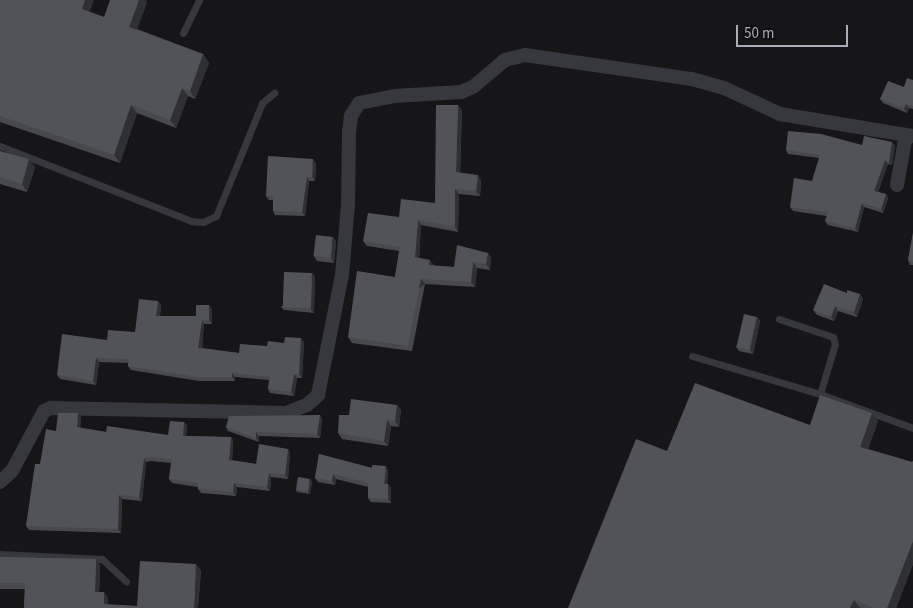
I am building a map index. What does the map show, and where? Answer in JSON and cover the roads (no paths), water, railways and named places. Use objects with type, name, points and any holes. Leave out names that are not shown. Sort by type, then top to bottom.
[{"type":"street","points":[[0,482],[12,470],[44,411],[52,408],[286,413],[307,405],[318,394],[342,275],[348,205],[348,132],[351,116],[359,103],[394,96],[461,92],[473,87],[505,60],[525,55],[692,79],[724,88],[780,114],[909,135],[897,185]]},
{"type":"lane","points":[[182,33],[199,0]]},
{"type":"lane","points":[[0,146],[191,221],[203,222],[216,216],[262,103],[274,93]]},
{"type":"lane","points":[[779,319],[833,337],[835,344],[820,394]]},
{"type":"lane","points":[[692,356],[820,394],[913,428]]},
{"type":"lane","points":[[0,554],[102,559],[126,581]]}]
